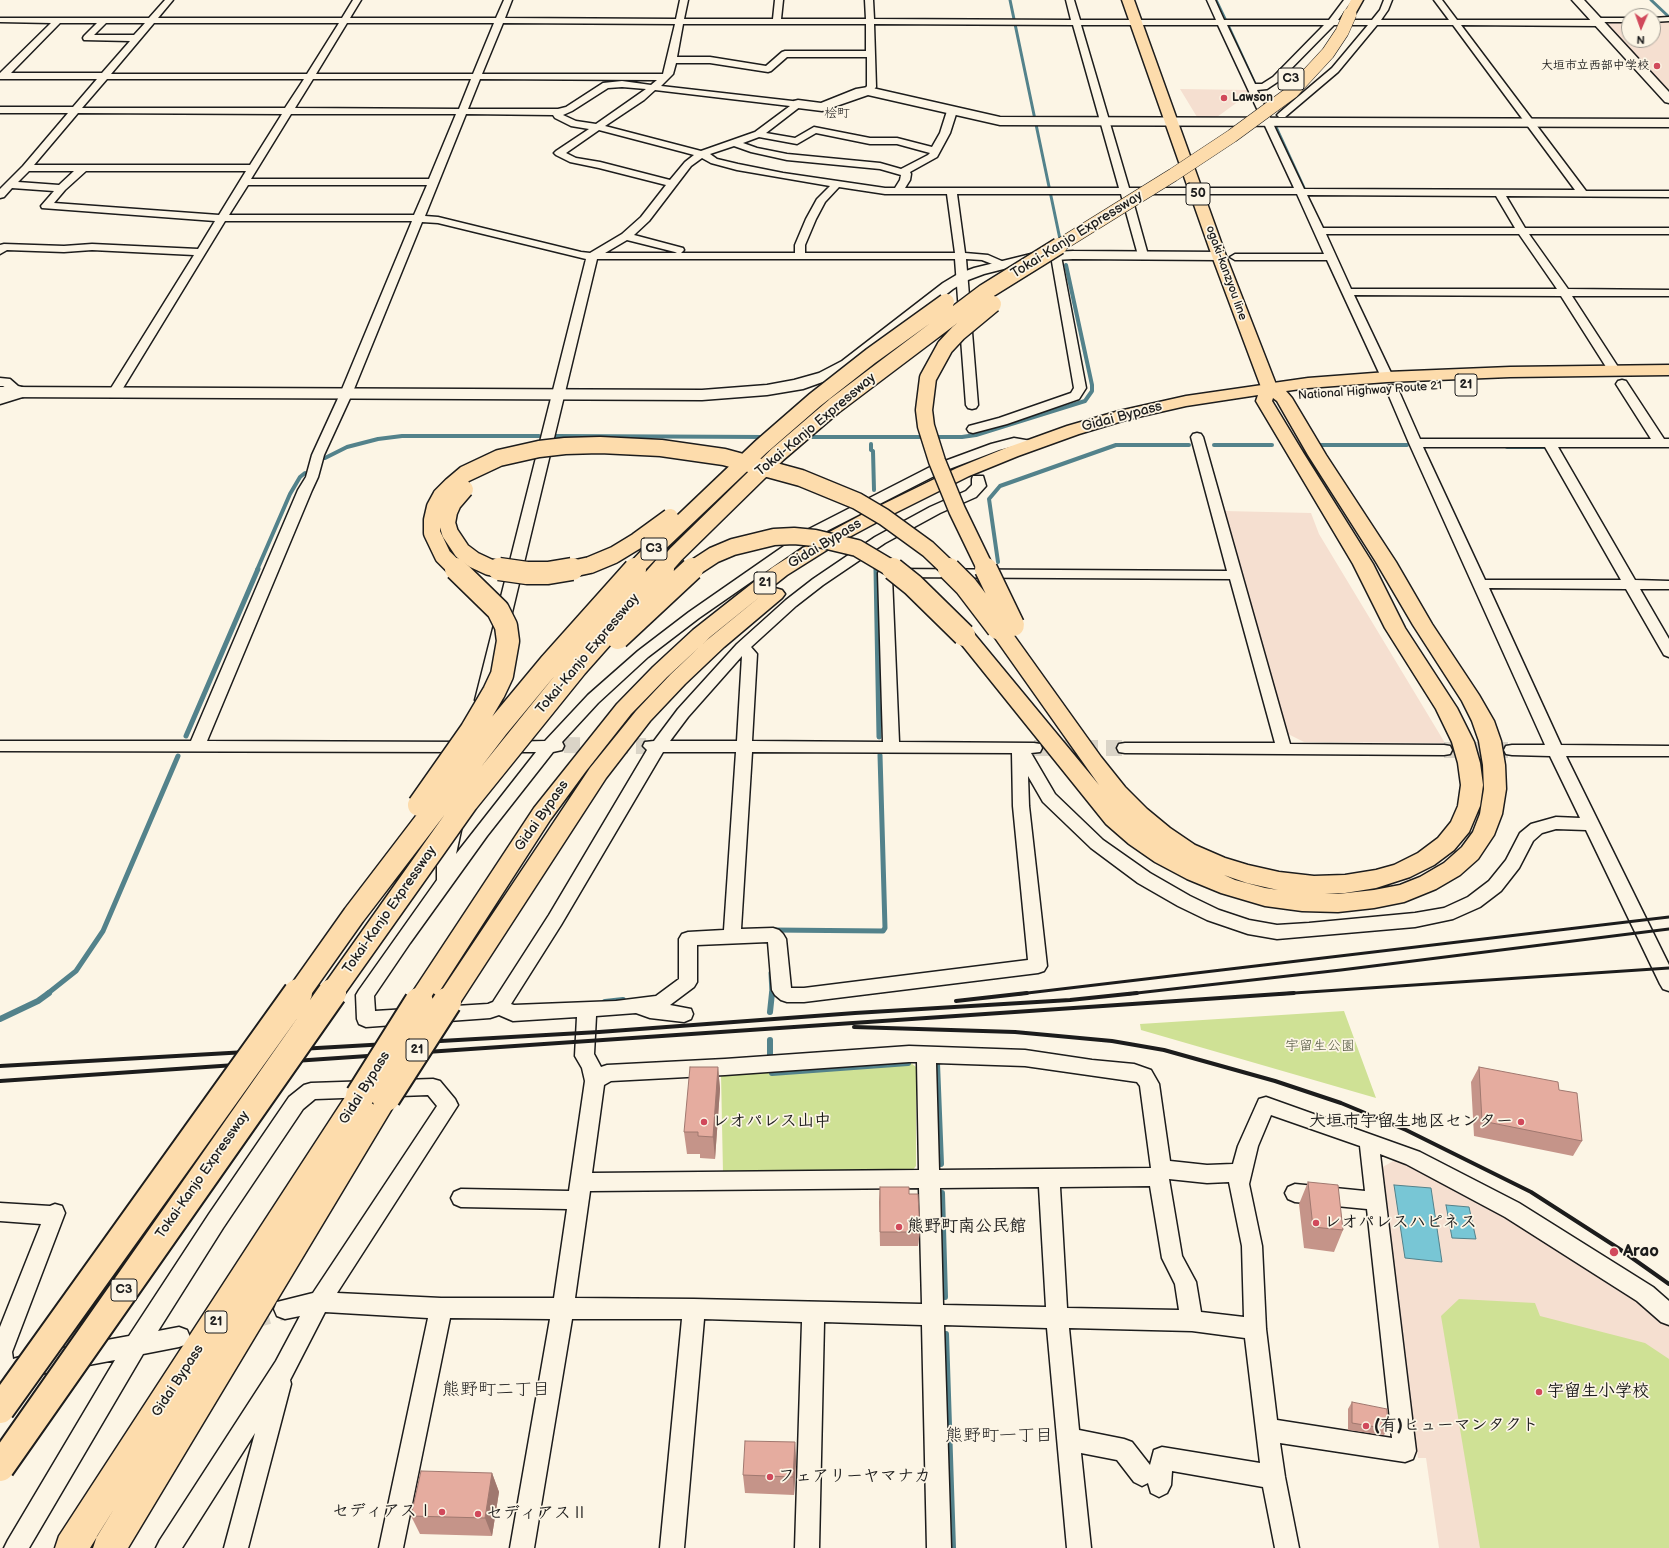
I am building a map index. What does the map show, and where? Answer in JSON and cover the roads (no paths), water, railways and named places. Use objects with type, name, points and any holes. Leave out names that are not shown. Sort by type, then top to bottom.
[{"type":"main road","name":"ogaki-kanzyou line","points":[[1128,0],[1197,191],[1227,257],[1273,395]]},
{"type":"main road","name":"Tokai-Kanjo Expressway","points":[[0,1467],[406,886],[467,802],[576,667],[676,554],[778,454],[834,406],[926,336],[997,284],[1173,176],[1232,136],[1292,92],[1328,53],[1342,32],[1357,0]]},
{"type":"main road","name":"Tokai-Kanjo Expressway","points":[[0,1409],[217,1104],[422,824],[550,663],[658,545],[708,496],[809,406],[871,356],[967,288],[1214,137],[1248,113],[1275,93],[1300,71],[1350,14]]},
{"type":"main road","points":[[989,630],[980,559],[937,461],[926,426],[924,394],[928,378],[945,347],[976,317],[1050,261],[1173,176]]},
{"type":"main road","points":[[871,356],[826,385],[769,430],[730,465],[724,470],[713,480],[660,525],[614,555],[568,570],[534,573],[508,571],[489,567],[474,560],[462,551],[450,533],[448,523],[449,512],[453,503],[469,485],[482,477],[517,463],[564,455],[597,454],[655,456],[716,465],[724,467],[731,469],[759,475],[792,485],[826,499],[871,522],[894,537],[931,569],[967,609],[989,630],[1117,793],[1139,815],[1162,834],[1187,851],[1216,864],[1279,881],[1314,885],[1345,884],[1376,879],[1402,871],[1426,859],[1446,844],[1461,826],[1469,806],[1472,785],[1469,763],[1454,723],[1395,628],[1363,564],[1295,454],[1273,395]]},
{"type":"main road","name":"National Highway Route 21","points":[[1273,395],[1389,383],[1469,385],[1618,377],[1669,370]]},
{"type":"main road","name":"National Highway Route 21","points":[[1618,377],[1669,384]]},
{"type":"main road","points":[[217,1104],[343,915],[471,731],[494,692],[502,675],[508,641],[506,626],[498,610],[443,556],[432,533],[432,520],[435,507],[441,496],[465,474],[493,461],[520,453],[565,446],[600,445],[661,448],[724,457],[772,469],[823,486],[884,517],[928,549],[966,586],[989,630],[1068,761],[1114,818],[1137,838],[1163,856],[1195,873],[1229,887],[1266,897],[1302,902],[1338,903],[1374,899],[1404,893],[1428,883],[1452,869],[1470,853],[1483,835],[1491,814],[1495,789],[1494,765],[1490,741],[1483,721],[1472,700],[1423,625],[1386,562],[1317,455],[1273,395]]},
{"type":"main road","name":"Gidai Bypass","points":[[109,1548],[373,1097],[420,1002],[542,814],[624,709],[660,672],[700,635],[780,571],[831,539],[963,472],[1072,430],[1125,415],[1186,401],[1273,395]]},
{"type":"main road","name":"Gidai Bypass","points":[[71,1548],[373,1097],[447,1002],[598,773],[643,716],[678,679],[717,642],[752,612],[802,574],[844,546],[978,479],[1024,461],[1135,426],[1273,395]]},
{"type":"main road","points":[[343,976],[570,690],[615,641],[675,584],[695,567],[714,555],[753,541],[787,537],[815,538],[857,548],[893,569],[933,604],[989,630]]},
{"type":"street","points":[[0,195],[26,168],[169,0]]},
{"type":"street","points":[[114,393],[357,0]]},
{"type":"street","points":[[197,746],[305,490],[312,477],[318,455],[346,394],[508,0]]},
{"type":"street","points":[[672,184],[600,165],[573,160],[559,153],[653,88],[669,74],[684,0]]},
{"type":"street","points":[[777,21],[779,0]]},
{"type":"street","points":[[868,91],[872,88],[869,0]]},
{"type":"street","points":[[1070,0],[1143,255]]},
{"type":"street","points":[[1211,0],[1389,383],[1556,751],[1669,984]]},
{"type":"street","points":[[1251,87],[1264,87],[1276,79],[1332,22],[1348,0]]},
{"type":"street","points":[[1282,116],[1317,87],[1345,59],[1384,10],[1388,0]]},
{"type":"street","points":[[1438,0],[1531,122],[1583,194]]},
{"type":"street","points":[[1578,0],[1669,99]]},
{"type":"street","points":[[0,20],[1010,22],[1455,22],[1621,20]]},
{"type":"street","points":[[2,76],[58,20]]},
{"type":"street","points":[[104,20],[87,38],[136,38]]},
{"type":"street","points":[[672,60],[710,60],[768,69],[785,54],[870,54]]},
{"type":"street","points":[[2,76],[665,77]]},
{"type":"street","points":[[1276,79],[1317,87]]},
{"type":"street","points":[[0,110],[558,112],[569,109],[606,85],[622,84],[822,107],[860,92],[868,91],[993,120],[1027,122],[1669,123]]},
{"type":"street","points":[[445,880],[445,864],[472,747],[592,256],[626,236],[645,219],[688,164],[702,154],[758,134],[798,104]]},
{"type":"street","points":[[902,172],[932,157],[945,133],[952,111]]},
{"type":"street","points":[[558,112],[558,116],[574,124],[598,127],[702,154],[714,161],[737,167],[783,176],[898,191],[1669,194]]},
{"type":"street","points":[[758,134],[797,141],[814,130],[870,141],[897,141],[935,151]]},
{"type":"street","points":[[735,143],[754,150],[787,157],[880,166],[902,172],[906,174],[905,180],[898,191]]},
{"type":"street","points":[[26,168],[253,168]]},
{"type":"street","points":[[83,168],[61,188],[46,206],[222,218],[418,218],[438,220],[581,255],[592,256],[960,256],[984,257],[1000,264]]},
{"type":"street","points":[[244,182],[433,182]]},
{"type":"street","points":[[800,256],[800,245],[811,219],[821,201],[838,184]]},
{"type":"street","points":[[9,185],[61,188]]},
{"type":"street","points":[[952,191],[963,277],[972,405]]},
{"type":"street","points":[[1499,193],[1522,231],[1565,293],[1618,377],[1665,443]]},
{"type":"street","points":[[1318,231],[1669,231]]},
{"type":"street","points":[[626,236],[700,256]]},
{"type":"street","points":[[0,251],[4,247],[64,249],[92,247],[202,252]]},
{"type":"street","points":[[0,392],[702,395],[766,390],[797,385],[825,376],[848,364],[925,303],[963,277],[1000,264],[1056,256],[1143,255],[1330,257]]},
{"type":"street","points":[[973,429],[1003,421],[1075,396],[1080,388],[1056,256]]},
{"type":"street","points":[[1346,292],[1669,293]]},
{"type":"street","points":[[0,382],[6,382],[14,389],[25,392]]},
{"type":"street","points":[[0,400],[25,392]]},
{"type":"street","points":[[1197,437],[1284,749]]},
{"type":"street","points":[[978,479],[979,486],[972,494],[935,510],[880,540],[791,602],[742,647],[652,746],[555,920],[499,1007],[490,1011],[366,1019],[365,995],[445,880],[481,832],[556,746],[593,699],[643,654],[694,615],[812,533],[939,468],[1014,442],[1033,445]]},
{"type":"street","points":[[1415,443],[1665,443]]},
{"type":"street","points":[[1549,443],[1669,652]]},
{"type":"street","points":[[891,747],[885,573],[1236,575]]},
{"type":"street","points":[[1480,584],[1669,585]]},
{"type":"street","points":[[732,936],[750,654],[742,647]]},
{"type":"street","points":[[0,746],[556,746]]},
{"type":"street","points":[[652,746],[1027,748]]},
{"type":"street","points":[[499,1007],[513,1013],[640,1006],[662,1001],[688,982],[688,939],[773,935],[777,939],[781,990],[787,995],[1038,966],[1021,806],[1027,748]]},
{"type":"street","points":[[1027,748],[1049,798],[1096,844],[1144,878],[1184,901],[1213,915],[1248,927],[1277,932],[1415,920],[1446,914],[1474,902],[1495,886],[1513,864],[1526,837],[1537,828],[1556,823],[1591,824]]},
{"type":"street","points":[[1125,748],[1444,750]]},
{"type":"street","points":[[1512,750],[1669,751]]},
{"type":"street","points":[[640,1006],[650,1011],[684,1014]]},
{"type":"street","points":[[522,1548],[563,1308],[595,1081],[591,1065],[584,1056],[587,1010]]},
{"type":"street","points":[[595,1081],[607,1073],[725,1067],[909,1054],[926,1056],[1025,1058],[1092,1068],[1134,1072],[1144,1076],[1149,1084],[1172,1258],[1185,1282],[1192,1321]]},
{"type":"street","points":[[926,1056],[939,1548]]},
{"type":"street","points":[[16,1548],[136,1345],[296,1103],[311,1091],[433,1087],[448,1105],[319,1302],[284,1369],[168,1548]]},
{"type":"street","points":[[1287,1548],[1274,1477],[1255,1328],[1252,1246],[1239,1184],[1240,1173],[1248,1146],[1266,1105],[1413,1158],[1512,1210],[1645,1294],[1669,1315]]},
{"type":"street","points":[[1268,1430],[1405,1451],[1369,1141]]},
{"type":"street","points":[[461,1198],[580,1191],[930,1179],[1049,1178],[1160,1174],[1172,1170],[1207,1174],[1240,1173]]},
{"type":"street","points":[[1049,1178],[1057,1318],[1079,1548]]},
{"type":"street","points":[[1295,1193],[1376,1201]]},
{"type":"street","points":[[0,1212],[54,1214],[1,1352],[2,1373],[30,1364],[179,1337]]},
{"type":"street","points":[[285,1309],[319,1302],[441,1308],[694,1309],[1192,1321],[1255,1328]]},
{"type":"street","points":[[391,1548],[441,1308]]},
{"type":"street","points":[[672,1548],[694,1309]]},
{"type":"street","points":[[807,1548],[813,1312]]},
{"type":"street","points":[[236,1548],[284,1369]]},
{"type":"street","points":[[1068,1438],[1124,1450],[1150,1480],[1162,1458],[1274,1477]]},
{"type":"water","points":[[1394,1185],[1431,1188],[1442,1262],[1405,1258]]},
{"type":"water","points":[[1446,1205],[1469,1207],[1476,1239],[1452,1238]]},
{"type":"waterway","points":[[1010,0],[1061,244]]},
{"type":"waterway","points":[[1216,0],[1226,21]]},
{"type":"waterway","points":[[1651,0],[1668,16]]},
{"type":"waterway","points":[[1227,23],[1255,84]]},
{"type":"waterway","points":[[1275,125],[1304,188]]},
{"type":"waterway","points":[[805,437],[962,437],[976,435],[1085,401],[1092,391],[1092,385],[1066,265]]},
{"type":"waterway","points":[[325,458],[347,447],[378,439],[402,436],[539,436]]},
{"type":"waterway","points":[[556,436],[765,437]]},
{"type":"waterway","points":[[871,444],[871,450],[873,451],[874,490]]},
{"type":"waterway","points":[[998,562],[989,499],[1000,486],[1116,445],[1189,445]]},
{"type":"waterway","points":[[1214,445],[1272,445]]},
{"type":"waterway","points":[[1320,445],[1407,445]]},
{"type":"waterway","points":[[1507,447],[1546,447]]},
{"type":"waterway","points":[[257,570],[290,494],[300,477],[305,473]]},
{"type":"waterway","points":[[876,562],[876,569]]},
{"type":"waterway","points":[[186,736],[258,569]]},
{"type":"waterway","points":[[876,569],[879,737]]},
{"type":"waterway","points":[[773,930],[883,931],[885,928],[880,755]]},
{"type":"waterway","points":[[47,994],[76,971],[103,931],[178,756]]},
{"type":"waterway","points":[[771,973],[772,993]]},
{"type":"waterway","points":[[0,1019],[38,1001],[49,993]]},
{"type":"waterway","points":[[770,1012],[772,993]]},
{"type":"waterway","points":[[605,1002],[623,1000]]},
{"type":"waterway","points":[[770,1040],[770,1056]]},
{"type":"waterway","points":[[772,1073],[908,1063]]},
{"type":"waterway","points":[[937,1063],[941,1164]]},
{"type":"waterway","points":[[942,1193],[945,1297]]},
{"type":"waterway","points":[[946,1334],[953,1548]]},
{"type":"tunnel","points":[[564,745],[646,746]]},
{"type":"tunnel","points":[[1034,748],[1125,748]]},
{"type":"tunnel","points":[[1444,750],[1512,750]]},
{"type":"tunnel","points":[[248,1319],[285,1309]]},
{"type":"railway","points":[[1019,994],[1669,917]]},
{"type":"railway","points":[[1135,993],[1341,970],[1669,929]]},
{"type":"railway","points":[[1294,993],[1669,968]]},
{"type":"railway","points":[[956,1001],[1027,993]]},
{"type":"railway","points":[[0,1066],[599,1032],[855,1013],[1070,1000],[1135,993]]},
{"type":"railway","points":[[1128,994],[1135,993]]},
{"type":"railway","points":[[0,1081],[1294,993]]},
{"type":"railway","points":[[1279,994],[1294,993]]},
{"type":"railway","points":[[854,1027],[1015,1032],[1112,1041],[1164,1050],[1275,1081],[1341,1103],[1406,1130],[1531,1192],[1618,1248],[1669,1284]]},
{"type":"place","name":"大垣市立西部中学校","points":[[1657,66]]},
{"type":"place","name":"Lawson","points":[[1224,98]]},
{"type":"place","name":"レオパレス山中","points":[[704,1122]]},
{"type":"place","name":"大垣市宇留生地区センター","points":[[1521,1122]]},
{"type":"place","name":"レオパレスハピネス","points":[[1316,1223]]},
{"type":"place","name":"熊野町南公民館","points":[[899,1227]]},
{"type":"place","name":"Arao","points":[[1614,1252]]},
{"type":"place","name":"宇留生小学校","points":[[1539,1392]]},
{"type":"place","name":"(有)ヒューマンタクト","points":[[1366,1426]]},
{"type":"place","name":"フェアリーヤマナカ","points":[[770,1477]]},
{"type":"place","name":"セディアスⅠ","points":[[442,1512]]},
{"type":"place","name":"セディアスⅡ","points":[[478,1514]]},
{"type":"district","name":"桧町","points":[[837,114]]},
{"type":"district","name":"熊野町二丁目","points":[[496,1390]]},
{"type":"district","name":"熊野町一丁目","points":[[999,1436]]},
{"type":"park label","name":"宇留生公園","points":[[1320,1046]]}]
